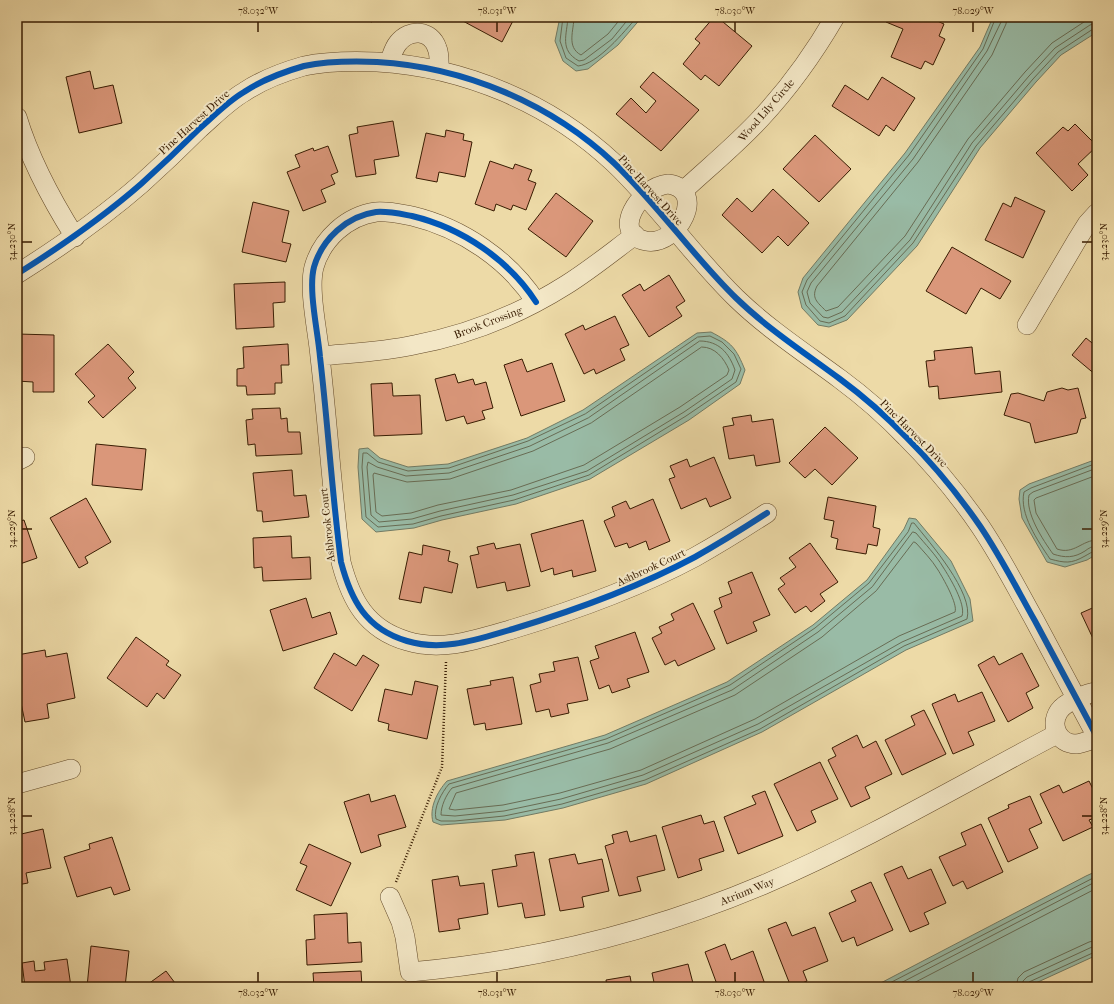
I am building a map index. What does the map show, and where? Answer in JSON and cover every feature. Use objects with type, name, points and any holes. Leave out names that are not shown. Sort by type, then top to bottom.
[{"type":"street","name":"Wood Lily Circle","points":[[683,191],[735,145],[762,118],[800,70],[835,17]]},
{"type":"street","points":[[389,63],[395,48],[404,36],[412,33],[422,25],[434,41],[439,56],[439,70]]},
{"type":"street","name":"Pine Harvest Drive","points":[[17,274],[75,237],[138,186],[219,111],[246,90],[284,73],[324,62],[345,61],[389,63],[439,70],[490,86],[532,105],[555,118],[577,133],[614,163],[734,297],[771,328],[843,381],[906,437],[946,481],[982,528],[1097,737]]},
{"type":"street","points":[[17,117],[29,152],[42,180],[75,237]]},
{"type":"street","points":[[662,185],[674,185],[683,191],[687,199],[686,211],[682,222],[674,230],[662,239],[656,241],[644,240],[634,235],[630,226],[632,212],[634,206],[644,196],[653,189],[662,185]]},
{"type":"street","name":"Ashbrook Court","points":[[536,302],[527,288],[505,265],[487,252],[458,234],[424,219],[403,214],[376,212],[363,215],[352,220],[331,236],[318,256],[314,269],[313,298],[338,545],[345,579],[351,594],[368,619],[391,635],[424,645],[447,645],[474,640],[540,621],[607,598],[666,572],[768,513]]},
{"type":"street","points":[[1027,325],[1077,240],[1087,224],[1097,213]]},
{"type":"street","name":"Brook Crossing","points":[[320,356],[387,349],[435,341],[488,324],[536,302],[566,285],[634,235]]},
{"type":"street","points":[[1097,692],[1088,694],[1066,704],[1059,712],[1055,722],[1057,734],[1064,740],[1075,744],[1097,737]]},
{"type":"street","name":"Atrium Way","points":[[390,897],[401,922],[405,937],[411,980],[472,966],[530,956],[616,935],[698,910],[765,884],[849,845],[1057,734]]},
{"type":"street","points":[[17,784],[71,769]]},
{"type":"path","points":[[390,897],[442,767],[447,645]]},
{"type":"water","points":[[560,17],[642,17],[618,45],[588,69],[576,71],[563,61],[555,41]]},
{"type":"water","points":[[993,17],[1097,17],[1097,32],[1061,55],[1036,82],[980,148],[917,246],[847,320],[829,327],[818,325],[802,308],[798,292],[803,278],[905,153],[980,47]]},
{"type":"water","points":[[711,332],[729,343],[739,356],[745,370],[740,384],[689,420],[590,479],[516,504],[442,520],[414,528],[376,532],[362,519],[358,467],[359,449],[368,448],[380,458],[408,467],[448,464],[527,438],[583,410],[697,333]]},
{"type":"water","points":[[1097,459],[1097,554],[1087,560],[1065,567],[1047,562],[1022,518],[1019,499],[1020,490],[1029,484]]},
{"type":"water","points":[[909,518],[916,519],[951,561],[970,599],[973,621],[906,650],[762,732],[646,784],[563,808],[505,820],[441,825],[433,822],[432,811],[435,800],[447,781],[605,735],[727,682],[813,625],[867,580],[904,529]]},
{"type":"water","points":[[1097,871],[1097,955],[1027,987],[873,987],[1086,876]]},
{"type":"building","points":[[354,17],[374,17],[372,22]]},
{"type":"building","points":[[462,17],[515,17],[502,42],[461,20]]},
{"type":"building","points":[[714,17],[717,17],[752,46],[719,86],[705,75],[701,80],[683,64],[700,43],[695,39]]},
{"type":"building","points":[[889,17],[928,17],[944,24],[939,36],[945,39],[933,65],[925,61],[921,69],[891,57],[903,29],[886,22]]},
{"type":"building","points":[[90,71],[94,89],[113,85],[122,123],[79,133],[66,77]]},
{"type":"building","points":[[653,72],[699,110],[661,151],[616,114],[631,98],[646,113],[656,101],[640,87]]},
{"type":"building","points":[[882,77],[915,98],[894,131],[886,125],[879,136],[832,106],[845,85],[868,100]]},
{"type":"building","points":[[393,121],[399,156],[374,160],[376,174],[356,177],[349,135],[358,133],[357,127]]},
{"type":"building","points":[[1075,124],[1097,146],[1078,164],[1088,175],[1072,191],[1036,153],[1063,127],[1068,131]]},
{"type":"building","points":[[446,130],[464,134],[463,140],[472,142],[465,177],[439,172],[437,182],[416,178],[426,133],[445,137]]},
{"type":"building","points":[[815,135],[851,169],[819,202],[783,169]]},
{"type":"building","points":[[328,146],[338,172],[331,175],[335,184],[321,190],[326,202],[303,211],[287,172],[300,167],[295,155],[313,148],[314,151]]},
{"type":"building","points":[[490,161],[513,169],[515,164],[532,170],[528,180],[536,183],[526,210],[513,205],[511,210],[496,204],[494,211],[475,204]]},
{"type":"building","points":[[773,189],[809,223],[788,246],[778,236],[762,253],[722,215],[737,198],[752,212]]},
{"type":"building","points":[[556,193],[593,221],[566,257],[528,229]]},
{"type":"building","points":[[1015,197],[1045,211],[1023,258],[985,240],[1003,203],[1011,207]]},
{"type":"building","points":[[253,202],[289,211],[282,242],[291,244],[286,262],[242,252]]},
{"type":"building","points":[[952,247],[1011,281],[1000,299],[981,288],[966,314],[926,291]]},
{"type":"building","points":[[669,275],[685,301],[676,307],[682,316],[649,337],[622,295],[640,284],[644,291]]},
{"type":"building","points":[[285,282],[285,302],[273,303],[274,327],[236,329],[234,284]]},
{"type":"building","points":[[615,316],[629,345],[620,349],[625,360],[596,374],[594,369],[584,374],[565,334],[583,325],[585,330]]},
{"type":"building","points":[[17,334],[54,335],[54,392],[33,392],[33,382],[17,381]]},
{"type":"building","points":[[1086,338],[1097,347],[1097,376],[1072,355]]},
{"type":"building","points":[[108,344],[134,372],[128,378],[136,388],[103,418],[88,402],[95,396],[75,374]]},
{"type":"building","points":[[288,344],[289,365],[281,365],[282,383],[275,383],[275,394],[247,395],[246,386],[237,386],[237,369],[244,368],[243,347]]},
{"type":"building","points":[[972,347],[975,374],[1000,371],[1002,392],[939,399],[938,386],[929,387],[926,361],[935,360],[934,351]]},
{"type":"building","points":[[522,359],[527,372],[552,363],[565,401],[521,416],[504,365]]},
{"type":"building","points":[[455,374],[458,383],[473,379],[475,385],[486,382],[493,408],[482,411],[485,419],[467,424],[464,416],[446,421],[435,379]]},
{"type":"building","points":[[392,383],[393,396],[420,395],[422,434],[374,436],[371,384]]},
{"type":"building","points":[[1062,388],[1068,390],[1078,388],[1086,418],[1081,419],[1077,433],[1035,443],[1030,423],[1004,415],[1011,394],[1018,393],[1044,401],[1047,392]]},
{"type":"building","points":[[280,408],[281,419],[287,418],[288,432],[300,432],[302,454],[256,456],[255,444],[248,445],[246,420],[253,419],[252,409]]},
{"type":"building","points":[[751,415],[752,422],[773,419],[780,462],[756,466],[754,455],[729,459],[723,427],[734,425],[732,418]]},
{"type":"building","points":[[825,427],[858,458],[832,485],[815,469],[805,478],[789,463]]},
{"type":"building","points":[[96,444],[146,449],[142,490],[92,485]]},
{"type":"building","points":[[714,457],[731,498],[710,507],[706,498],[681,509],[669,479],[675,477],[670,466],[687,459],[690,467]]},
{"type":"building","points":[[292,470],[294,496],[306,495],[309,517],[263,522],[262,511],[257,511],[253,473]]},
{"type":"building","points":[[828,497],[876,506],[873,527],[880,529],[877,546],[868,544],[866,554],[836,549],[838,539],[831,537],[834,521],[824,519]]},
{"type":"building","points":[[86,498],[111,542],[85,557],[88,563],[79,568],[50,518]]},
{"type":"building","points":[[653,499],[670,541],[649,550],[646,541],[629,548],[627,543],[615,547],[604,521],[615,516],[612,507],[626,501],[630,509]]},
{"type":"building","points":[[24,520],[37,558],[17,565],[17,522]]},
{"type":"building","points":[[583,520],[596,571],[573,577],[572,570],[554,575],[553,568],[541,572],[531,534]]},
{"type":"building","points":[[291,536],[292,558],[310,557],[311,579],[263,581],[262,567],[254,568],[253,538]]},
{"type":"building","points":[[494,543],[496,549],[520,544],[530,586],[507,591],[505,582],[477,588],[470,556],[479,554],[477,547]]},
{"type":"building","points":[[810,543],[838,582],[820,594],[825,601],[811,612],[806,606],[795,613],[778,589],[785,584],[780,578],[796,567],[789,558]]},
{"type":"building","points":[[423,545],[450,551],[448,561],[458,564],[452,593],[424,587],[421,603],[399,599],[409,552],[422,555]]},
{"type":"building","points":[[752,572],[770,615],[753,622],[757,631],[727,644],[714,611],[722,607],[719,598],[732,593],[728,582]]},
{"type":"building","points":[[306,598],[312,618],[330,612],[337,634],[283,651],[270,610]]},
{"type":"building","points":[[693,603],[715,649],[678,666],[675,660],[665,665],[652,638],[662,633],[659,627],[674,620],[671,614]]},
{"type":"building","points":[[1097,606],[1097,647],[1081,613]]},
{"type":"building","points":[[635,632],[649,672],[627,679],[630,687],[612,693],[609,685],[599,689],[590,661],[599,658],[595,646]]},
{"type":"building","points":[[136,637],[169,661],[166,665],[181,675],[164,699],[157,693],[147,707],[107,678]]},
{"type":"building","points":[[45,650],[46,657],[67,653],[75,698],[47,704],[49,718],[25,722],[17,684],[17,655]]},
{"type":"building","points":[[334,653],[356,666],[363,655],[379,665],[352,711],[314,688]]},
{"type":"building","points":[[1022,653],[1039,686],[1026,693],[1033,708],[1008,722],[978,665],[994,656],[999,665]]},
{"type":"building","points":[[578,657],[588,700],[567,704],[569,713],[551,717],[549,709],[536,712],[530,685],[541,682],[539,674],[555,671],[553,662]]},
{"type":"building","points":[[513,677],[522,724],[486,730],[485,723],[474,725],[467,689],[491,685],[490,681]]},
{"type":"building","points":[[415,681],[438,686],[427,739],[388,730],[389,724],[378,721],[385,689],[412,695]]},
{"type":"building","points":[[982,692],[995,721],[968,732],[974,745],[953,754],[932,704],[955,694],[958,702]]},
{"type":"building","points":[[924,710],[946,754],[902,775],[885,740],[915,725],[911,716]]},
{"type":"building","points":[[857,735],[863,748],[876,741],[892,774],[865,787],[870,798],[851,807],[828,760],[836,756],[832,748]]},
{"type":"building","points":[[820,762],[838,799],[811,811],[816,822],[797,831],[774,784]]},
{"type":"building","points":[[1089,781],[1097,797],[1097,817],[1089,820],[1093,827],[1063,841],[1040,794],[1059,785],[1063,793]]},
{"type":"building","points":[[765,791],[783,836],[738,854],[724,817],[756,804],[752,796]]},
{"type":"building","points":[[369,794],[371,802],[395,795],[406,827],[378,835],[381,846],[361,853],[344,802]]},
{"type":"building","points":[[1030,796],[1042,823],[1029,829],[1038,848],[1008,862],[988,818],[1009,808],[1008,805]]},
{"type":"building","points":[[701,815],[704,824],[714,821],[724,851],[699,859],[702,870],[678,878],[662,827]]},
{"type":"building","points":[[981,824],[1003,872],[967,889],[963,881],[953,886],[939,857],[966,845],[961,833]]},
{"type":"building","points":[[43,829],[51,868],[26,873],[28,883],[17,885],[17,835]]},
{"type":"building","points":[[627,831],[630,842],[656,835],[665,870],[637,877],[641,891],[619,896],[605,846],[614,843],[612,835]]},
{"type":"building","points":[[112,837],[130,890],[114,895],[111,887],[77,897],[64,857],[90,849],[89,844]]},
{"type":"building","points":[[309,844],[351,863],[331,906],[296,890],[307,866],[300,863]]},
{"type":"building","points":[[534,852],[545,915],[525,918],[522,903],[498,907],[492,870],[517,866],[515,855]]},
{"type":"building","points":[[575,854],[578,864],[602,859],[609,891],[582,897],[584,907],[560,911],[549,859]]},
{"type":"building","points":[[902,866],[908,879],[931,869],[946,903],[924,913],[929,924],[910,932],[884,874]]},
{"type":"building","points":[[458,876],[460,886],[484,883],[488,914],[458,919],[460,929],[439,932],[432,880]]},
{"type":"building","points":[[871,882],[893,930],[857,946],[854,937],[842,942],[829,913],[856,901],[851,891]]},
{"type":"building","points":[[347,913],[348,943],[361,942],[362,962],[307,965],[306,940],[315,939],[314,915]]},
{"type":"building","points":[[786,922],[792,936],[815,927],[828,961],[803,971],[807,981],[793,987],[791,987],[768,929]]},
{"type":"building","points":[[725,944],[731,960],[753,951],[766,987],[718,987],[705,952]]},
{"type":"building","points":[[91,946],[129,951],[125,987],[87,987]]},
{"type":"building","points":[[67,959],[71,987],[25,987],[22,963],[34,961],[35,971],[45,970],[44,962]]},
{"type":"building","points":[[688,964],[694,987],[655,987],[652,973]]},
{"type":"building","points":[[166,971],[178,987],[144,987]]},
{"type":"building","points":[[361,971],[362,987],[314,987],[313,973]]},
{"type":"building","points":[[630,976],[632,987],[607,987],[606,980]]},
{"type":"cycle path","points":[[17,274],[80,232],[126,197],[232,100],[265,80],[281,74],[304,66],[322,63],[377,62],[410,65],[442,71],[473,80],[504,92],[534,106],[562,123],[589,142],[614,163],[646,196],[705,265],[736,298],[774,330],[866,399],[916,447],[963,502],[995,549],[1097,737]]},
{"type":"cycle path","points":[[536,302],[512,273],[498,259],[483,248],[466,237],[449,229],[431,221],[412,216],[381,212],[365,214],[355,218],[337,230],[323,247],[314,267],[312,287],[341,562],[355,601],[371,621],[393,636],[420,644],[447,645],[487,637],[537,622],[606,598],[651,579],[695,557],[767,513]]}]
